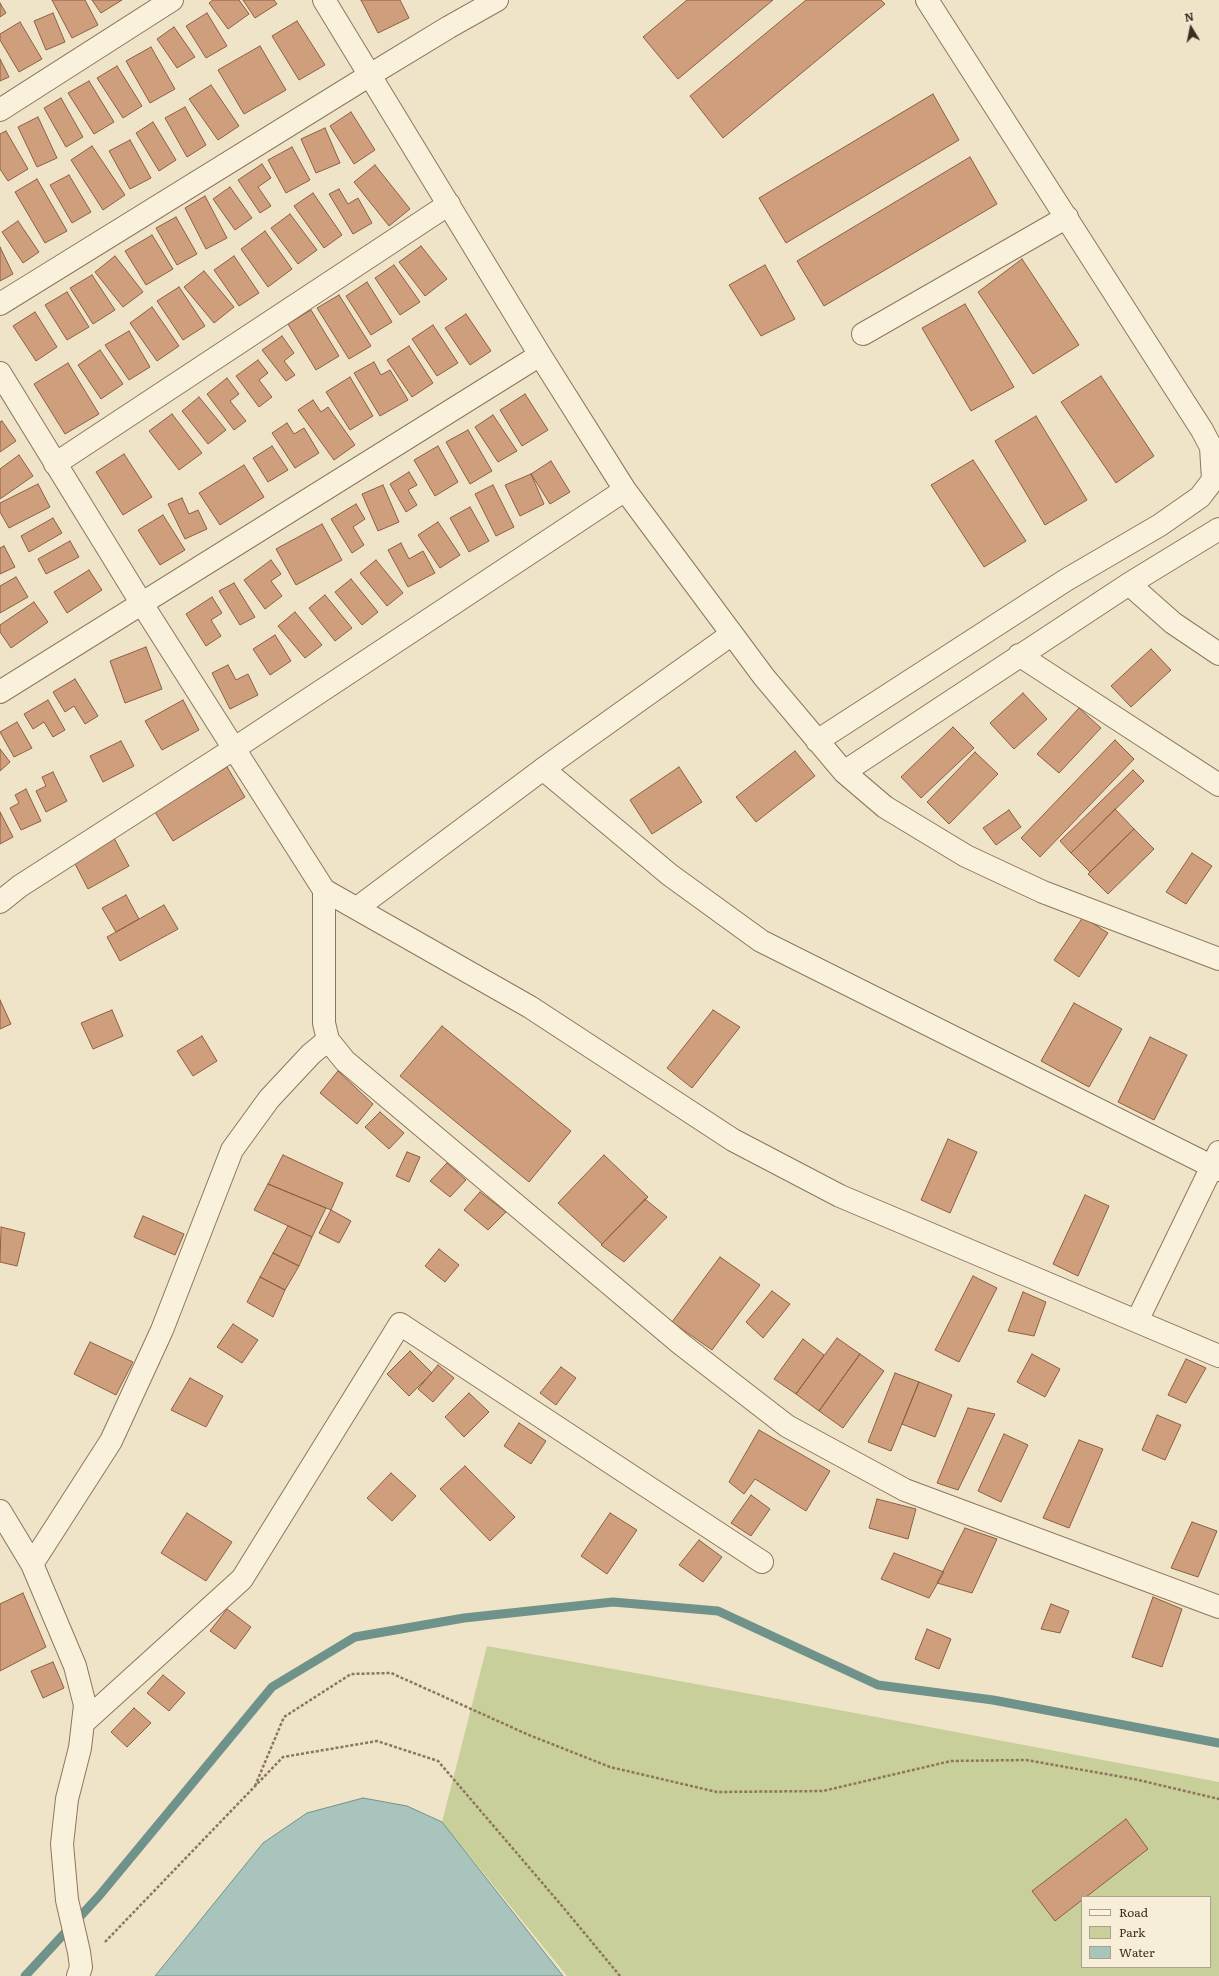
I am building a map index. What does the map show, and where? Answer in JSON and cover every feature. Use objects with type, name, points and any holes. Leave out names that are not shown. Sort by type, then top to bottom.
[{"type":"street","points":[[0,110],[172,0]]},
{"type":"street","points":[[324,0],[540,356],[625,490],[764,677],[844,772],[885,807],[966,856],[1043,892],[1219,959]]},
{"type":"street","points":[[0,304],[370,75],[497,0]]},
{"type":"street","points":[[817,741],[1066,580],[1160,525],[1200,497],[1216,478],[1211,447],[1202,430],[927,0]]},
{"type":"street","points":[[55,464],[449,204]]},
{"type":"street","points":[[863,334],[1067,217]]},
{"type":"street","points":[[1,689],[142,604],[540,356]]},
{"type":"street","points":[[0,373],[142,604],[324,890],[530,1007],[733,1140],[840,1196],[1219,1356]]},
{"type":"street","points":[[0,902],[20,886],[235,748],[625,490]]},
{"type":"street","points":[[844,772],[1128,584],[1219,529]]},
{"type":"street","points":[[1128,584],[1173,623],[1219,654]]},
{"type":"street","points":[[357,908],[543,769],[732,634]]},
{"type":"street","points":[[1019,655],[1219,785]]},
{"type":"street","points":[[543,769],[670,875],[761,941],[1217,1163],[1136,1321]]},
{"type":"street","points":[[324,890],[324,1023],[328,1040],[345,1061],[681,1344],[787,1426],[905,1490],[1219,1607]]},
{"type":"street","points":[[32,1564],[111,1441],[162,1330],[232,1150],[269,1099],[310,1054],[328,1040]]},
{"type":"street","points":[[83,1723],[242,1579],[400,1324],[762,1562]]},
{"type":"street","points":[[0,1511],[32,1564],[75,1666],[85,1705],[80,1748],[67,1798],[62,1844],[67,1900],[79,1964]]},
{"type":"path","points":[[255,1786],[284,1717],[351,1674],[391,1673],[529,1735],[610,1767],[718,1792],[823,1791],[951,1761],[1026,1760],[1134,1779],[1219,1799]]},
{"type":"path","points":[[79,1964],[283,1757],[377,1741],[438,1761],[620,1976]]},
{"type":"green space","points":[[487,1646],[866,1715],[1219,1782],[1219,1976],[567,1976],[442,1822]]},
{"type":"water","points":[[363,1798],[407,1806],[442,1822],[563,1976],[155,1976],[263,1843],[307,1813]]},
{"type":"building","points":[[52,0],[85,0],[98,25],[72,38]]},
{"type":"building","points":[[92,0],[122,0],[101,13]]},
{"type":"building","points":[[213,0],[239,0],[249,14],[228,29],[209,3]]},
{"type":"building","points":[[243,0],[274,0],[277,4],[255,18]]},
{"type":"building","points":[[361,0],[400,0],[409,18],[378,33]]},
{"type":"building","points":[[687,0],[773,0],[678,79],[643,37]]},
{"type":"building","points":[[806,0],[881,0],[885,4],[723,138],[690,96]]},
{"type":"building","points":[[0,3],[6,13],[0,17]]},
{"type":"building","points":[[53,13],[65,42],[46,50],[34,21]]},
{"type":"building","points":[[207,13],[227,46],[206,58],[186,26]]},
{"type":"building","points":[[297,21],[325,65],[299,80],[272,36]]},
{"type":"building","points":[[20,22],[42,59],[19,72],[0,40],[0,34]]},
{"type":"building","points":[[174,27],[195,57],[177,68],[157,39]]},
{"type":"building","points":[[260,46],[286,90],[244,114],[218,70]]},
{"type":"building","points":[[151,47],[175,89],[150,103],[126,61]]},
{"type":"building","points":[[0,59],[9,77],[0,81]]},
{"type":"building","points":[[117,66],[142,106],[123,118],[97,78]]},
{"type":"building","points":[[89,81],[114,122],[94,134],[68,93]]},
{"type":"building","points":[[211,85],[239,126],[218,140],[189,99]]},
{"type":"building","points":[[933,94],[959,140],[786,243],[759,198]]},
{"type":"building","points":[[61,98],[83,137],[66,147],[44,108]]},
{"type":"building","points":[[185,107],[206,145],[187,157],[165,118]]},
{"type":"building","points":[[351,112],[375,150],[354,164],[330,126]]},
{"type":"building","points":[[38,117],[57,158],[37,167],[18,127]]},
{"type":"building","points":[[153,122],[176,160],[159,171],[136,133]]},
{"type":"building","points":[[325,128],[340,163],[316,173],[301,139]]},
{"type":"building","points":[[6,131],[28,169],[8,181],[0,169],[0,134]]},
{"type":"building","points":[[130,140],[151,178],[130,189],[109,151]]},
{"type":"building","points":[[92,146],[125,195],[103,210],[71,160]]},
{"type":"building","points":[[292,147],[310,180],[286,193],[268,160]]},
{"type":"building","points":[[970,157],[997,204],[824,306],[797,261]]},
{"type":"building","points":[[262,164],[271,178],[258,187],[271,206],[260,213],[238,180]]},
{"type":"building","points":[[375,165],[410,209],[389,226],[354,182]]},
{"type":"building","points":[[69,175],[91,212],[72,223],[50,185]]},
{"type":"building","points":[[37,179],[67,231],[45,243],[15,192]]},
{"type":"building","points":[[230,187],[252,218],[235,230],[213,199]]},
{"type":"building","points":[[339,189],[348,204],[358,198],[372,223],[353,234],[329,194]]},
{"type":"building","points":[[313,193],[342,235],[324,248],[294,206]]},
{"type":"building","points":[[205,196],[227,238],[206,249],[185,208]]},
{"type":"building","points":[[290,214],[317,250],[298,264],[271,228]]},
{"type":"building","points":[[176,217],[197,254],[177,265],[156,228]]},
{"type":"building","points":[[18,221],[39,252],[23,263],[2,232]]},
{"type":"building","points":[[265,231],[292,269],[268,287],[241,249]]},
{"type":"building","points":[[152,235],[173,269],[146,285],[125,251]]},
{"type":"building","points":[[421,246],[447,279],[425,296],[399,262]]},
{"type":"building","points":[[0,247],[13,274],[0,281]]},
{"type":"building","points":[[115,256],[143,292],[123,307],[95,272]]},
{"type":"building","points":[[234,256],[259,293],[239,306],[214,270]]},
{"type":"building","points":[[1022,259],[1079,345],[1033,374],[978,292]]},
{"type":"building","points":[[394,265],[420,302],[400,315],[375,278]]},
{"type":"building","points":[[765,265],[795,319],[761,336],[729,285]]},
{"type":"building","points":[[204,271],[234,307],[214,323],[184,287]]},
{"type":"building","points":[[92,275],[115,310],[93,324],[70,288]]},
{"type":"building","points":[[367,282],[392,322],[371,335],[346,296]]},
{"type":"building","points":[[179,287],[205,326],[183,340],[157,301]]},
{"type":"building","points":[[67,292],[89,327],[67,340],[45,305]]},
{"type":"building","points":[[339,295],[371,346],[349,359],[317,308]]},
{"type":"building","points":[[965,304],[1014,387],[971,411],[922,328]]},
{"type":"building","points":[[152,307],[179,346],[157,361],[130,323]]},
{"type":"building","points":[[311,310],[339,356],[316,370],[288,324]]},
{"type":"building","points":[[35,312],[57,347],[36,361],[13,326]]},
{"type":"building","points":[[466,314],[491,351],[470,365],[445,328]]},
{"type":"building","points":[[433,325],[458,363],[437,376],[412,339]]},
{"type":"building","points":[[129,331],[150,367],[129,380],[105,345]]},
{"type":"building","points":[[282,336],[294,353],[284,361],[295,375],[286,381],[262,350]]},
{"type":"building","points":[[409,346],[433,383],[412,397],[387,360]]},
{"type":"building","points":[[100,350],[123,384],[101,399],[78,365]]},
{"type":"building","points":[[258,360],[268,373],[259,380],[272,397],[259,407],[236,376]]},
{"type":"building","points":[[374,362],[381,375],[390,370],[408,400],[380,416],[354,373]]},
{"type":"building","points":[[68,363],[99,414],[65,434],[34,384]]},
{"type":"building","points":[[1101,376],[1154,456],[1116,483],[1061,402]]},
{"type":"building","points":[[350,377],[373,416],[350,430],[326,392]]},
{"type":"building","points":[[227,378],[239,394],[230,401],[246,421],[234,430],[207,394]]},
{"type":"building","points":[[525,394],[548,430],[522,446],[500,410]]},
{"type":"building","points":[[199,397],[226,430],[208,444],[182,411]]},
{"type":"building","points":[[313,400],[321,412],[328,407],[355,445],[334,460],[298,410]]},
{"type":"building","points":[[172,414],[202,453],[179,470],[149,431]]},
{"type":"building","points":[[493,415],[517,451],[498,462],[475,427]]},
{"type":"building","points":[[1036,416],[1087,500],[1045,525],[995,441]]},
{"type":"building","points":[[2,421],[16,441],[0,452],[0,422]]},
{"type":"building","points":[[287,423],[294,434],[304,428],[319,453],[295,468],[272,433]]},
{"type":"building","points":[[468,430],[492,471],[470,484],[446,442]]},
{"type":"building","points":[[272,446],[288,470],[268,482],[253,458]]},
{"type":"building","points":[[438,446],[458,482],[435,496],[414,460]]},
{"type":"building","points":[[124,454],[152,497],[123,515],[96,472]]},
{"type":"building","points":[[19,455],[33,476],[0,499],[0,469]]},
{"type":"building","points":[[973,460],[1026,541],[984,567],[931,485]]},
{"type":"building","points":[[551,461],[570,492],[550,504],[531,474]]},
{"type":"building","points":[[244,465],[264,497],[220,525],[199,493]]},
{"type":"building","points":[[409,472],[417,485],[408,490],[417,505],[406,512],[390,484]]},
{"type":"building","points":[[531,474],[544,504],[520,516],[505,485]]},
{"type":"building","points":[[38,484],[50,507],[9,528],[0,512],[0,503]]},
{"type":"building","points":[[383,485],[399,522],[378,531],[362,494]]},
{"type":"building","points":[[493,485],[514,527],[496,536],[475,494]]},
{"type":"building","points":[[182,498],[189,514],[198,510],[207,529],[185,539],[168,504]]},
{"type":"building","points":[[356,504],[365,519],[353,527],[364,545],[352,553],[331,519]]},
{"type":"building","points":[[470,507],[489,541],[469,552],[450,518]]},
{"type":"building","points":[[163,515],[185,550],[160,565],[138,530]]},
{"type":"building","points":[[53,518],[62,533],[29,552],[21,536]]},
{"type":"building","points":[[438,522],[460,555],[440,568],[418,535]]},
{"type":"building","points":[[322,524],[342,560],[296,585],[276,549]]},
{"type":"building","points":[[70,541],[79,557],[46,574],[38,559]]},
{"type":"building","points":[[401,543],[409,559],[423,551],[435,573],[408,587],[388,550]]},
{"type":"building","points":[[4,546],[15,567],[0,574],[0,548]]},
{"type":"building","points":[[271,560],[281,574],[271,581],[282,596],[265,609],[244,580]]},
{"type":"building","points":[[376,560],[403,593],[387,606],[360,573]]},
{"type":"building","points":[[89,570],[102,590],[67,613],[54,592]]},
{"type":"building","points":[[16,577],[28,597],[0,613],[0,586]]},
{"type":"building","points":[[351,579],[378,612],[362,625],[335,592]]},
{"type":"building","points":[[234,583],[255,617],[240,625],[219,591]]},
{"type":"building","points":[[325,595],[352,628],[335,641],[309,608]]},
{"type":"building","points":[[212,597],[222,613],[211,620],[221,636],[206,646],[186,614]]},
{"type":"building","points":[[34,602],[48,622],[11,648],[0,632],[0,625]]},
{"type":"building","points":[[295,612],[322,645],[305,658],[278,626]]},
{"type":"building","points":[[275,635],[291,661],[270,675],[253,649]]},
{"type":"building","points":[[146,647],[162,689],[125,703],[110,661]]},
{"type":"building","points":[[1151,649],[1171,670],[1131,707],[1111,686]]},
{"type":"building","points":[[228,665],[236,680],[248,674],[258,695],[230,709],[212,673]]},
{"type":"building","points":[[75,679],[98,716],[85,724],[74,706],[65,712],[53,692]]},
{"type":"building","points":[[1023,693],[1047,719],[1014,749],[990,723]]},
{"type":"building","points":[[48,700],[65,730],[53,737],[44,722],[33,729],[24,714]]},
{"type":"building","points":[[183,700],[199,730],[162,750],[145,721]]},
{"type":"building","points":[[1079,708],[1101,728],[1059,773],[1037,754]]},
{"type":"building","points":[[17,722],[32,748],[14,757],[0,732]]},
{"type":"building","points":[[953,727],[974,748],[921,798],[901,777]]},
{"type":"building","points":[[1115,740],[1134,759],[1040,857],[1021,838]]},
{"type":"building","points":[[121,741],[134,766],[103,782],[90,756]]},
{"type":"building","points":[[0,749],[10,762],[0,771]]},
{"type":"building","points":[[795,751],[815,776],[756,822],[736,797]]},
{"type":"building","points":[[975,752],[998,774],[949,824],[927,802]]},
{"type":"building","points":[[227,767],[245,797],[173,841],[155,812]]},
{"type":"building","points":[[679,767],[702,802],[652,834],[630,800]]},
{"type":"building","points":[[1133,770],[1144,781],[1071,853],[1060,841]]},
{"type":"building","points":[[53,772],[67,801],[46,812],[36,791],[46,786],[42,777]]},
{"type":"building","points":[[26,789],[41,821],[21,830],[10,808],[19,803],[15,795]]},
{"type":"building","points":[[1115,809],[1134,829],[1090,872],[1071,853]]},
{"type":"building","points":[[1009,810],[1021,827],[996,845],[983,828]]},
{"type":"building","points":[[0,812],[13,837],[0,844]]},
{"type":"building","points":[[1134,829],[1154,849],[1108,894],[1088,874]]},
{"type":"building","points":[[114,838],[129,866],[88,889],[73,860]]},
{"type":"building","points":[[1192,853],[1212,866],[1186,904],[1166,892]]},
{"type":"building","points":[[126,895],[139,919],[116,932],[102,908]]},
{"type":"building","points":[[164,905],[178,929],[120,961],[107,937]]},
{"type":"building","points":[[1083,917],[1108,933],[1079,977],[1054,960]]},
{"type":"building","points":[[0,1000],[11,1024],[0,1029]]},
{"type":"building","points":[[1074,1003],[1122,1029],[1089,1087],[1041,1061]]},
{"type":"building","points":[[112,1010],[123,1036],[93,1049],[81,1023]]},
{"type":"building","points":[[713,1010],[740,1027],[692,1088],[667,1068]]},
{"type":"building","points":[[442,1026],[571,1131],[529,1182],[400,1076]]},
{"type":"building","points":[[202,1036],[217,1061],[193,1076],[177,1051]]},
{"type":"building","points":[[1150,1037],[1187,1055],[1154,1120],[1118,1102]]},
{"type":"building","points":[[338,1071],[373,1104],[357,1124],[320,1093]]},
{"type":"building","points":[[380,1112],[404,1133],[389,1149],[365,1127]]},
{"type":"building","points":[[948,1139],[977,1152],[950,1213],[921,1200]]},
{"type":"building","points":[[407,1152],[420,1157],[409,1182],[396,1176]]},
{"type":"building","points":[[283,1155],[343,1183],[331,1210],[268,1184]]},
{"type":"building","points":[[604,1155],[648,1197],[602,1244],[558,1203]]},
{"type":"building","points":[[447,1163],[466,1180],[450,1197],[430,1181]]},
{"type":"building","points":[[268,1184],[326,1208],[312,1237],[254,1210]]},
{"type":"building","points":[[480,1192],[506,1212],[488,1230],[464,1210]]},
{"type":"building","points":[[1085,1195],[1109,1206],[1078,1276],[1053,1264]]},
{"type":"building","points":[[645,1199],[667,1217],[624,1262],[601,1245]]},
{"type":"building","points":[[331,1210],[351,1221],[339,1243],[319,1233]]},
{"type":"building","points":[[143,1216],[184,1234],[175,1255],[134,1237]]},
{"type":"building","points":[[288,1226],[312,1237],[299,1266],[273,1253]]},
{"type":"building","points":[[1,1227],[25,1233],[17,1266],[0,1262]]},
{"type":"building","points":[[439,1249],[459,1265],[445,1282],[425,1266]]},
{"type":"building","points":[[273,1253],[299,1266],[285,1290],[260,1277]]},
{"type":"building","points":[[720,1257],[760,1285],[712,1350],[672,1322]]},
{"type":"building","points":[[973,1276],[997,1288],[959,1362],[935,1350]]},
{"type":"building","points":[[260,1277],[285,1290],[273,1317],[247,1302]]},
{"type":"building","points":[[772,1291],[790,1304],[763,1338],[746,1322]]},
{"type":"building","points":[[1023,1292],[1046,1302],[1034,1336],[1008,1331]]},
{"type":"building","points":[[233,1324],[258,1340],[242,1363],[217,1347]]},
{"type":"building","points":[[837,1338],[860,1354],[819,1411],[796,1394]]},
{"type":"building","points":[[803,1339],[824,1355],[796,1394],[774,1379]]},
{"type":"building","points":[[90,1342],[133,1362],[116,1395],[74,1374]]},
{"type":"building","points":[[410,1351],[432,1373],[409,1396],[387,1374]]},
{"type":"building","points":[[860,1354],[884,1371],[843,1428],[819,1411]]},
{"type":"building","points":[[1032,1354],[1060,1369],[1045,1397],[1017,1382]]},
{"type":"building","points":[[1186,1359],[1206,1368],[1186,1403],[1168,1395]]},
{"type":"building","points":[[438,1365],[454,1378],[433,1402],[418,1389]]},
{"type":"building","points":[[561,1367],[576,1378],[556,1405],[540,1393]]},
{"type":"building","points":[[895,1373],[919,1382],[891,1451],[868,1442]]},
{"type":"building","points":[[190,1378],[223,1396],[206,1427],[171,1410]]},
{"type":"building","points":[[919,1382],[952,1395],[935,1437],[902,1424]]},
{"type":"building","points":[[469,1393],[489,1412],[464,1437],[445,1417]]},
{"type":"building","points":[[968,1408],[995,1414],[958,1490],[937,1483]]},
{"type":"building","points":[[1157,1415],[1181,1425],[1165,1460],[1142,1450]]},
{"type":"building","points":[[519,1423],[546,1441],[531,1464],[504,1446]]},
{"type":"building","points":[[759,1430],[830,1471],[806,1511],[755,1479],[744,1494],[729,1482]]},
{"type":"building","points":[[1004,1434],[1028,1445],[1001,1502],[978,1491]]},
{"type":"building","points":[[1079,1440],[1103,1449],[1069,1528],[1043,1518]]},
{"type":"building","points":[[465,1466],[515,1517],[490,1541],[440,1489]]},
{"type":"building","points":[[391,1473],[416,1496],[392,1521],[367,1498]]},
{"type":"building","points":[[751,1495],[770,1509],[751,1536],[731,1523]]},
{"type":"building","points":[[877,1499],[916,1509],[908,1539],[869,1528]]},
{"type":"building","points":[[187,1513],[232,1542],[206,1581],[161,1553]]},
{"type":"building","points":[[610,1513],[637,1530],[607,1574],[581,1556]]},
{"type":"building","points":[[1192,1522],[1217,1531],[1198,1577],[1171,1568]]},
{"type":"building","points":[[965,1528],[997,1539],[972,1593],[937,1583]]},
{"type":"building","points":[[699,1540],[722,1557],[703,1582],[679,1565]]},
{"type":"building","points":[[894,1553],[944,1572],[929,1598],[881,1579]]},
{"type":"building","points":[[23,1593],[46,1647],[0,1671],[0,1604]]},
{"type":"building","points":[[1153,1597],[1182,1609],[1162,1667],[1132,1657]]},
{"type":"building","points":[[1051,1604],[1069,1611],[1060,1633],[1041,1629]]},
{"type":"building","points":[[227,1609],[251,1627],[235,1649],[210,1631]]},
{"type":"building","points":[[927,1629],[951,1639],[939,1669],[915,1659]]},
{"type":"building","points":[[53,1662],[64,1688],[43,1698],[31,1671]]},
{"type":"building","points":[[163,1675],[185,1693],[169,1711],[147,1693]]},
{"type":"building","points":[[134,1708],[151,1723],[127,1747],[111,1732]]},
{"type":"building","points":[[1126,1819],[1148,1849],[1087,1896],[1081,1896],[1081,1901],[1055,1921],[1032,1891]]},
{"type":"waterway","points":[[25,1976],[99,1896],[272,1687],[355,1637],[464,1618],[613,1602],[718,1611],[878,1685],[993,1700],[1219,1743]]}]
